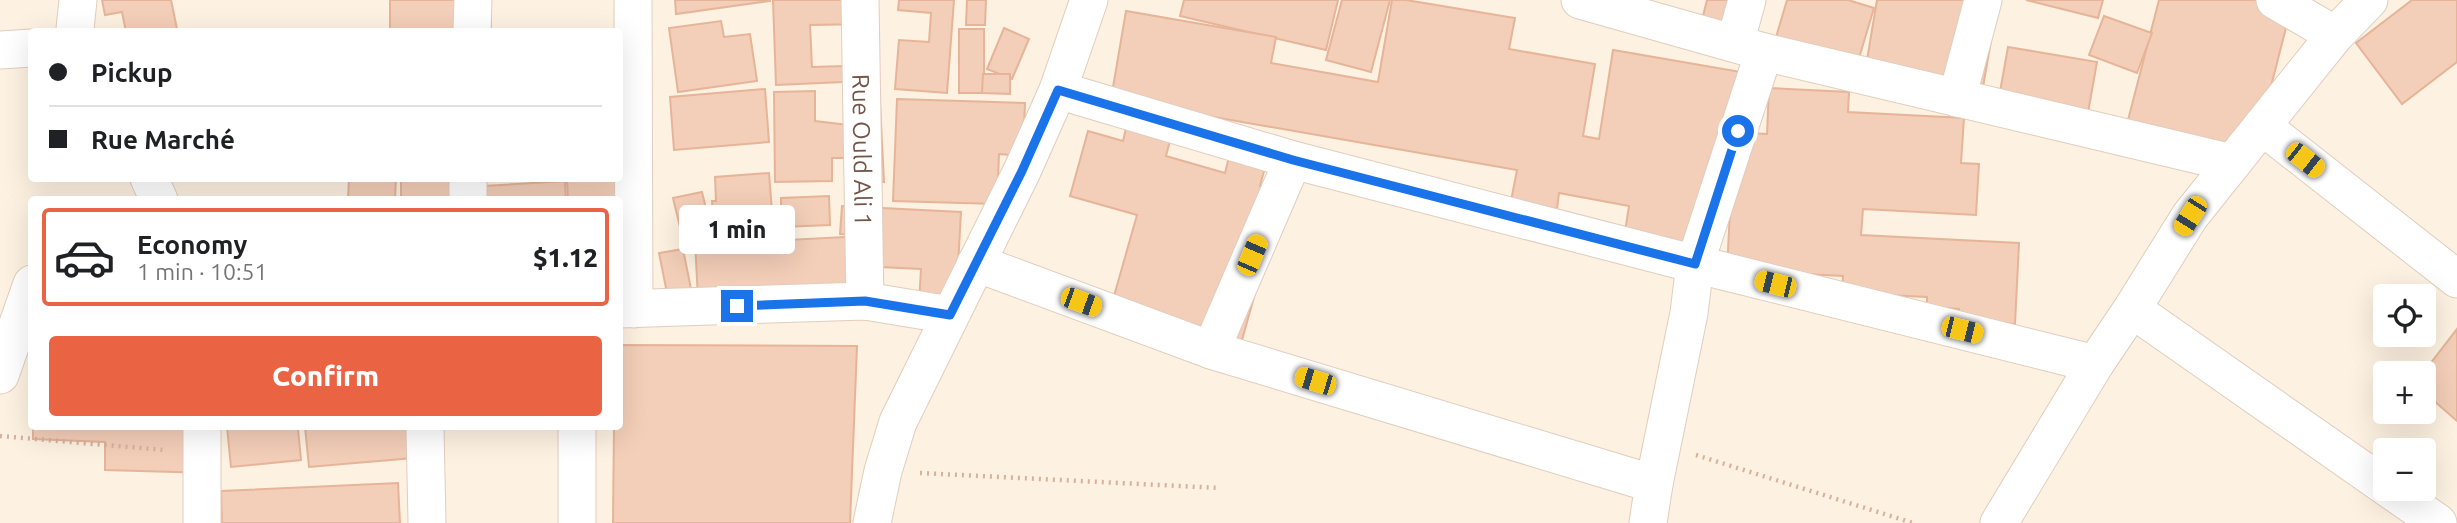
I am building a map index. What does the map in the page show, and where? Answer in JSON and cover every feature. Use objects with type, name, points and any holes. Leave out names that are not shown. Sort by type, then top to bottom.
[{"type":"street","points":[[472,28],[473,0]]},
{"type":"street","points":[[634,0],[627,309],[865,301],[950,315]]},
{"type":"street","name":"Rue Ould Ali 1","points":[[860,0],[865,301]]},
{"type":"street","points":[[872,523],[883,471],[898,422],[1022,171],[1058,90],[1089,0]]},
{"type":"street","points":[[1580,0],[1749,48],[2232,163]]},
{"type":"street","points":[[1648,523],[1689,313],[1695,264],[1749,48],[1747,0]]},
{"type":"street","points":[[1957,97],[1983,0]]},
{"type":"street","points":[[2275,0],[2335,35]]},
{"type":"street","points":[[2007,520],[2095,364],[2190,216],[2335,35],[2369,0]]},
{"type":"street","points":[[0,50],[28,48]]},
{"type":"street","points":[[1058,90],[1293,160],[2095,364]]},
{"type":"street","points":[[2262,126],[2457,279]]},
{"type":"street","points":[[1211,349],[1293,160]]},
{"type":"street","points":[[976,264],[1211,349],[1654,484]]},
{"type":"street","points":[[0,375],[28,295]]},
{"type":"street","points":[[2132,309],[2373,477]]},
{"type":"street","points":[[425,430],[426,523]]},
{"type":"street","points":[[577,523],[578,430]]},
{"type":"street","points":[[202,523],[203,440]]},
{"type":"street","points":[[2407,501],[2438,523]]},
{"type":"path","points":[[0,436],[203,440]]},
{"type":"path","points":[[1662,445],[1913,523]]},
{"type":"path","points":[[883,471],[1220,488]]},
{"type":"building","points":[[102,0],[171,0],[177,28],[125,28],[122,12],[105,15]]},
{"type":"building","points":[[390,0],[491,0],[491,28],[390,28]]},
{"type":"building","points":[[675,0],[770,0],[770,1],[676,14]]},
{"type":"building","points":[[773,0],[864,0],[865,24],[810,25],[812,67],[843,66],[843,82],[776,85]]},
{"type":"building","points":[[899,0],[954,0],[947,93],[895,89],[899,40],[929,42],[931,13],[898,10]]},
{"type":"building","points":[[967,0],[986,0],[985,25],[966,25]]},
{"type":"building","points":[[1184,0],[1338,0],[1326,50],[1180,16]]},
{"type":"building","points":[[1342,0],[1390,0],[1371,72],[1326,60]]},
{"type":"building","points":[[1392,0],[1515,18],[1509,49],[1595,64],[1583,136],[1599,139],[1613,50],[1741,72],[1707,253],[1624,238],[1629,206],[1559,193],[1557,209],[1511,201],[1517,170],[1111,99],[1126,11],[1276,37],[1271,63],[1378,82]]},
{"type":"building","points":[[1707,0],[1756,0],[1746,40],[1700,28]]},
{"type":"building","points":[[1787,0],[1848,0],[1874,8],[1856,68],[1774,44]]},
{"type":"building","points":[[1877,0],[1998,0],[1982,93],[1865,72]]},
{"type":"building","points":[[2026,0],[2103,0],[2098,18]]},
{"type":"building","points":[[2159,0],[2293,0],[2253,157],[2127,124]]},
{"type":"building","points":[[2412,0],[2457,0],[2457,62],[2402,104],[2356,43]]},
{"type":"building","points":[[2104,16],[2152,33],[2137,73],[2089,55]]},
{"type":"building","points":[[721,21],[724,37],[750,34],[757,81],[678,92],[669,28]]},
{"type":"building","points":[[1004,28],[1029,39],[1012,79],[987,69]]},
{"type":"building","points":[[959,29],[984,29],[984,93],[959,93]]},
{"type":"building","points":[[2008,47],[2097,62],[2087,118],[1998,103]]},
{"type":"building","points":[[983,74],[1010,74],[1010,94],[982,93]]},
{"type":"building","points":[[1769,88],[1849,92],[1848,112],[1964,118],[1961,163],[1979,164],[1976,215],[1863,209],[1861,235],[2019,243],[2015,324],[1959,321],[1959,309],[1927,307],[1927,297],[1842,293],[1843,276],[1727,270],[1734,132],[1767,134]]},
{"type":"building","points":[[765,89],[769,142],[674,150],[670,97]]},
{"type":"building","points":[[815,91],[815,121],[857,126],[880,103],[884,182],[862,179],[861,158],[832,158],[832,181],[775,182],[774,92]]},
{"type":"building","points":[[897,99],[1025,103],[1023,156],[999,154],[997,204],[893,201]]},
{"type":"building","points":[[1128,120],[1172,133],[1166,156],[1225,173],[1231,149],[1267,160],[1260,186],[1283,193],[1242,340],[1112,303],[1137,215],[1070,196],[1088,131],[1123,141]]},
{"type":"building","points":[[769,173],[773,224],[714,228],[712,201],[716,201],[715,177]]},
{"type":"building","points":[[349,182],[396,182],[395,196],[348,196]]},
{"type":"building","points":[[401,182],[465,182],[473,196],[401,196]]},
{"type":"building","points":[[565,182],[566,196],[485,196],[484,186]]},
{"type":"building","points":[[567,182],[620,182],[620,196],[568,196]]},
{"type":"building","points":[[702,192],[709,221],[680,227],[673,198]]},
{"type":"building","points":[[829,196],[830,225],[781,227],[781,198]]},
{"type":"building","points":[[842,206],[961,212],[956,303],[919,302],[921,269],[880,267],[881,236],[840,234]]},
{"type":"building","points":[[767,231],[768,241],[864,236],[867,290],[698,299],[695,241],[739,238],[739,233]]},
{"type":"building","points":[[683,249],[692,294],[668,298],[659,253]]},
{"type":"building","points":[[2457,329],[2457,421],[2436,403],[2436,361],[2432,361]]},
{"type":"building","points":[[623,345],[857,346],[850,523],[613,523],[614,430],[623,430]]},
{"type":"building","points":[[33,430],[211,430],[210,473],[105,470],[105,442],[33,439]]},
{"type":"building","points":[[227,430],[298,430],[301,460],[231,467]]},
{"type":"building","points":[[305,430],[422,430],[425,457],[309,467]]},
{"type":"building","points":[[398,483],[400,523],[222,523],[221,491]]},
{"type":"route","points":[[737,306],[865,301],[950,315],[1022,171],[1058,90],[1293,160],[1695,264],[1738,131]]}]
